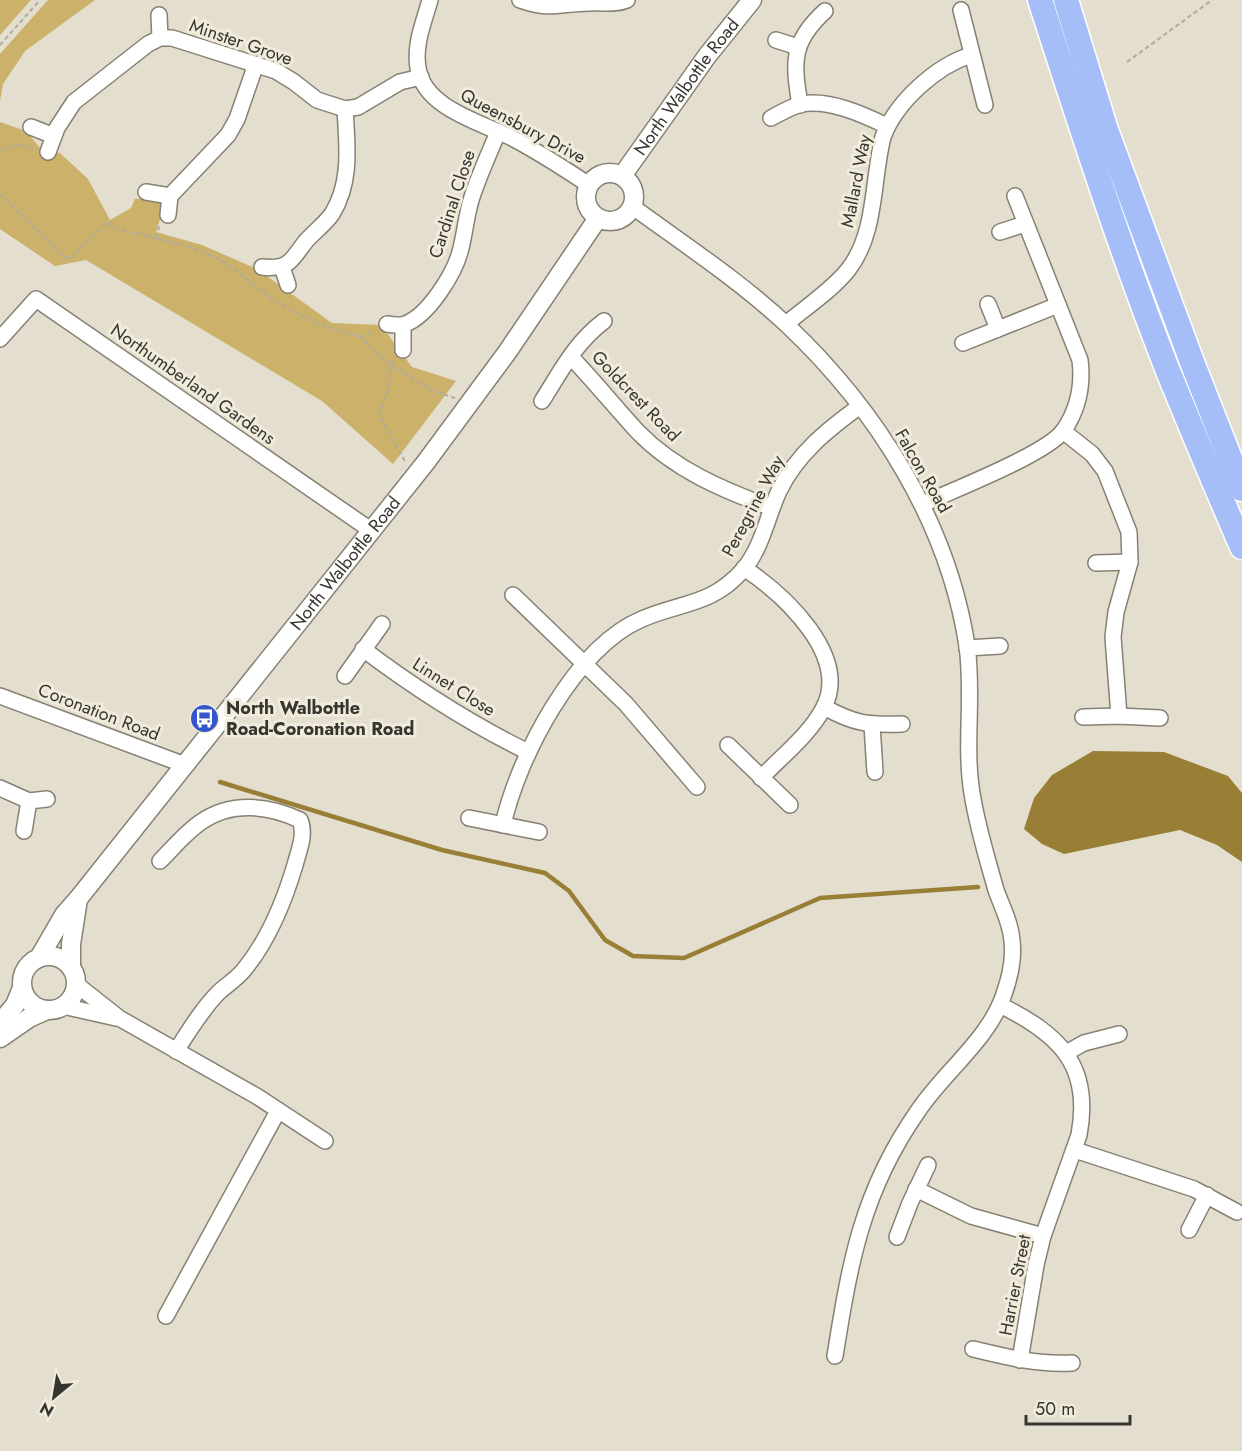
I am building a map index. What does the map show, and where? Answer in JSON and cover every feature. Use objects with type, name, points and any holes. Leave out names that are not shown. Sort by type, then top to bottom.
[{"type":"highway","points":[[1040,0],[1133,278],[1168,370],[1242,547]]},
{"type":"highway","points":[[1066,0],[1106,130],[1242,489]]},
{"type":"street","points":[[262,267],[287,265],[332,214],[346,180],[348,154],[345,109],[358,107],[391,86],[421,77],[418,69],[417,45],[430,0]]},
{"type":"street","points":[[520,0],[549,8],[586,3],[621,3],[627,0]]},
{"type":"street","name":"North Walbottle Road","points":[[622,176],[707,56],[752,0]]},
{"type":"street","points":[[961,10],[985,105]]},
{"type":"street","points":[[800,105],[795,76],[798,47],[806,31],[825,11]]},
{"type":"street","points":[[159,15],[160,38]]},
{"type":"street","name":"Minster Grove","points":[[48,152],[65,114],[86,92],[148,44],[160,38],[172,38],[276,71],[317,100],[345,109]]},
{"type":"street","points":[[776,40],[798,47]]},
{"type":"street","name":"Mallard Way","points":[[786,324],[837,282],[861,249],[880,149],[887,126],[905,101],[941,69],[957,59],[971,55]]},
{"type":"street","points":[[168,215],[170,196],[228,135],[237,119],[256,64]]},
{"type":"street","name":"Queensbury Drive","points":[[421,77],[428,89],[444,105],[462,117],[540,153],[589,185]]},
{"type":"street","points":[[771,118],[800,105],[815,104],[840,108],[887,126]]},
{"type":"street","points":[[31,127],[54,136]]},
{"type":"street","name":"Cardinal Close","points":[[403,350],[395,325],[416,319],[428,308],[455,266],[472,196],[498,132]]},
{"type":"street","points":[[613,173],[622,176],[629,181],[633,189],[633,207],[622,218],[614,221],[598,218],[591,212],[587,203],[586,194],[589,185],[595,178],[604,174],[613,173]]},
{"type":"street","points":[[146,192],[170,196]]},
{"type":"street","points":[[923,504],[1036,451],[1055,439],[1063,431],[1077,401],[1081,373],[1076,346],[1015,196]]},
{"type":"street","name":"Falcon Road","points":[[633,207],[757,299],[786,324],[832,372],[860,406],[923,504],[939,539],[952,577],[967,648],[971,791],[987,857],[1011,929],[1013,946],[1011,967],[1000,1005],[988,1028],[947,1072],[917,1111],[887,1161],[856,1241],[835,1356]]},
{"type":"street","name":"North Walbottle Road","points":[[0,1023],[15,1005],[22,988],[25,970],[39,958],[64,915],[414,477],[508,351],[598,218]]},
{"type":"street","points":[[1000,232],[1025,224]]},
{"type":"street","points":[[282,267],[288,285]]},
{"type":"street","name":"Northumberland Gardens","points":[[0,339],[36,299],[372,531]]},
{"type":"street","points":[[987,304],[998,329]]},
{"type":"street","points":[[963,343],[1058,305]]},
{"type":"street","name":"Goldcrest Road","points":[[542,401],[585,336],[604,321]]},
{"type":"street","name":"Goldcrest Road","points":[[571,357],[639,432],[674,462],[714,485],[772,508]]},
{"type":"street","name":"Peregrine Way","points":[[503,825],[507,803],[528,752],[566,687],[586,663],[611,637],[625,627],[652,615],[710,596],[735,579],[760,541],[787,477],[807,449],[818,437],[860,406]]},
{"type":"street","points":[[1063,431],[1092,454],[1106,471],[1129,532],[1130,562],[1116,612],[1113,637],[1119,716]]},
{"type":"street","points":[[1096,562],[1130,562]]},
{"type":"street","points":[[744,568],[774,589],[789,603],[813,634],[829,673],[830,686],[824,707],[808,730],[761,777]]},
{"type":"street","points":[[513,595],[586,663],[650,730],[697,787]]},
{"type":"street","points":[[345,676],[382,624]]},
{"type":"street","points":[[967,648],[1000,646]]},
{"type":"street","name":"Linnet Close","points":[[363,649],[446,708],[528,752]]},
{"type":"street","name":"Coronation Road","points":[[0,696],[185,765]]},
{"type":"street","points":[[824,707],[852,721],[872,725],[902,723]]},
{"type":"street","points":[[1083,717],[1160,718]]},
{"type":"street","points":[[872,725],[875,772]]},
{"type":"street","points":[[728,745],[790,805]]},
{"type":"street","points":[[0,788],[29,801],[46,799]]},
{"type":"street","points":[[24,831],[29,801]]},
{"type":"street","points":[[160,861],[200,822],[221,811],[248,807],[273,810],[300,820],[303,828],[290,883],[270,931],[244,970],[219,992],[202,1012],[176,1052]]},
{"type":"street","points":[[469,818],[539,832]]},
{"type":"street","name":"North Walbottle Road","points":[[55,1008],[70,1000],[73,976],[71,944],[78,899]]},
{"type":"street","points":[[39,958],[57,957],[73,976],[119,1018],[325,1141]]},
{"type":"street","points":[[22,988],[31,1003],[119,1018]]},
{"type":"street","name":"Harrier Street","points":[[1000,1005],[1038,1025],[1050,1035],[1066,1053],[1079,1079],[1082,1093],[1082,1121],[1075,1150],[1043,1236],[1020,1360]]},
{"type":"street","points":[[0,1038],[29,1018],[55,1008]]},
{"type":"street","points":[[1066,1053],[1084,1043],[1119,1034]]},
{"type":"street","points":[[166,1316],[278,1111]]},
{"type":"street","points":[[1075,1150],[1180,1184],[1207,1195],[1237,1212]]},
{"type":"street","points":[[897,1237],[928,1165]]},
{"type":"street","points":[[916,1189],[971,1216],[1043,1236]]},
{"type":"street","points":[[1189,1230],[1207,1195]]},
{"type":"street","points":[[973,1348],[1020,1360],[1056,1364],[1072,1363]]},
{"type":"path","points":[[0,45],[40,0]]},
{"type":"path","points":[[1128,62],[1212,0]]},
{"type":"path","points":[[0,150],[19,145],[48,152]]},
{"type":"path","points":[[0,195],[64,257],[70,259],[107,222],[118,229],[191,247],[233,268],[273,300],[296,313],[318,324],[360,337],[390,365],[434,391],[468,405]]},
{"type":"path","points":[[403,350],[390,365],[389,388],[380,415],[414,477]]},
{"type":"shaded area","points":[[0,0],[31,0],[0,35]]},
{"type":"shaded area","points":[[48,0],[95,0],[25,51],[3,84],[0,101],[0,54]]},
{"type":"shaded area","points":[[0,122],[26,131],[40,148],[60,153],[88,179],[110,220],[131,208],[135,199],[168,198],[167,214],[160,219],[156,232],[202,245],[257,269],[332,323],[381,325],[412,367],[456,381],[393,464],[322,401],[86,260],[55,266],[0,229]]},
{"type":"shaded area","points":[[1093,751],[1164,752],[1228,776],[1242,793],[1242,862],[1217,845],[1180,830],[1064,854],[1042,844],[1024,829],[1034,798],[1052,775]]},
{"type":"waterway","points":[[220,782],[442,850],[545,873],[569,891],[605,940],[633,956],[684,958],[820,898],[978,887]]},
{"type":"place","name":"North Walbottle Road-Coronation Road","points":[[205,718]]}]
